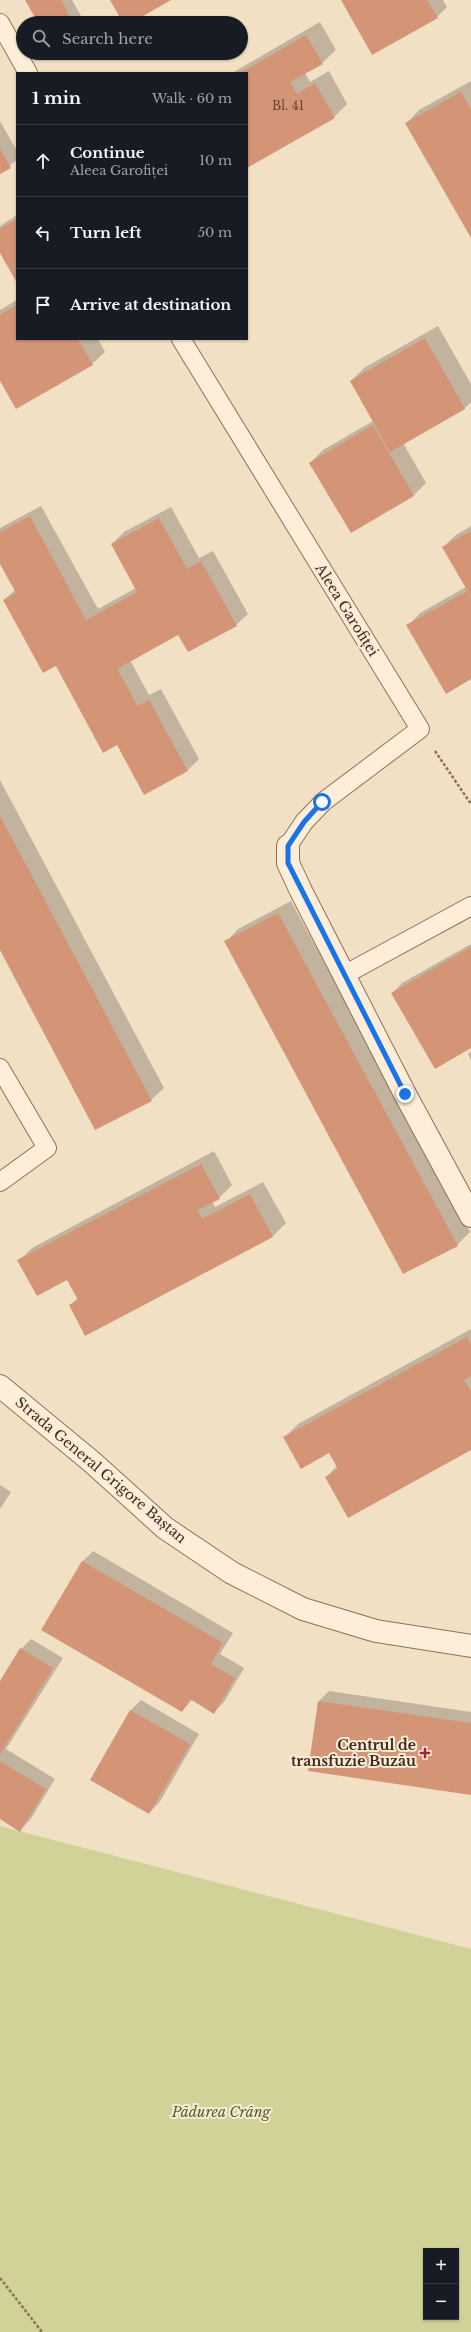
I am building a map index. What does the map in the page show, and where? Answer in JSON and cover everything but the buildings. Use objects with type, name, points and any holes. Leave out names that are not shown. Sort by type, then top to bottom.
[{"type":"street","points":[[288,846],[288,863],[405,1094],[471,1216]]},
{"type":"street","name":"Strada General Grigore Baștan","points":[[0,1386],[92,1462],[165,1528],[232,1573],[303,1609],[376,1631],[471,1646]]},
{"type":"lane","points":[[0,23],[16,52]]},
{"type":"lane","points":[[21,60],[27,72]]},
{"type":"lane","name":"Aleea Garofiței","points":[[182,340],[420,730]]},
{"type":"lane","points":[[288,846],[304,822],[322,802],[420,730]]},
{"type":"lane","points":[[344,975],[471,906]]},
{"type":"lane","points":[[0,1068],[47,1148],[0,1182]]},
{"type":"path","points":[[420,730],[471,804]]},
{"type":"path","points":[[0,2278],[42,2332]]},
{"type":"green space","name":"Pădurea Crâng","points":[[0,1826],[471,1949],[471,2332],[0,2332]]},
{"type":"place","name":"Centrul de transfuzie Buzău","points":[[425,1753]]},
{"type":"route","points":[[322,802],[304,822],[288,846],[288,863],[405,1094]]}]
